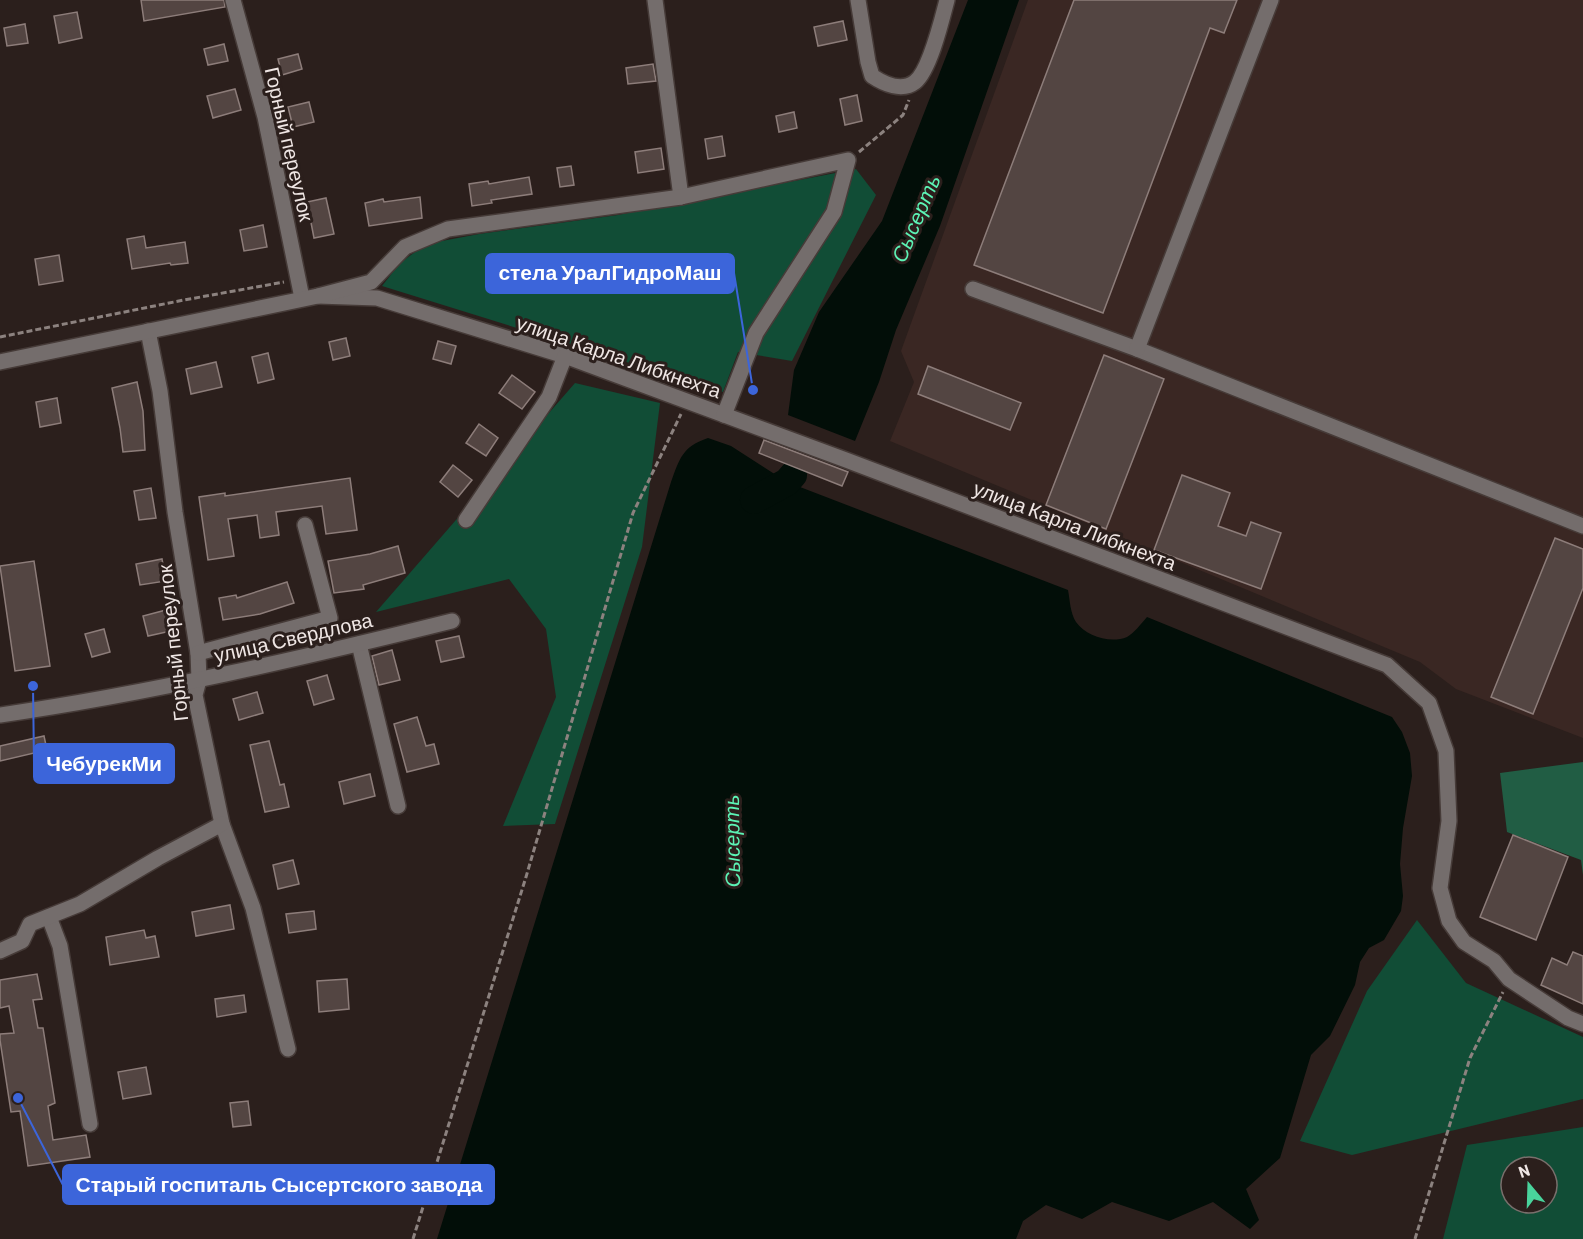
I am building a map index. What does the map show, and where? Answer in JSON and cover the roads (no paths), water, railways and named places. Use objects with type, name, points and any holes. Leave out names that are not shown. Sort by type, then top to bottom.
[{"type":"street","name":"Горный переулок","points":[[233,0],[265,117],[302,298]]},
{"type":"street","points":[[655,0],[681,197]]},
{"type":"street","points":[[858,0],[872,76],[885,84],[904,86],[914,83],[921,75],[948,0]]},
{"type":"street","points":[[1137,349],[1271,0]]},
{"type":"street","name":"улица Карла Либкнехта","points":[[0,362],[318,296],[371,282],[405,247],[448,229],[681,197],[848,160],[834,212],[756,333],[724,415]]},
{"type":"street","points":[[974,289],[1137,349],[1583,526]]},
{"type":"street","name":"улица Карла Либкнехта","points":[[318,296],[377,298],[566,357],[1387,665],[1429,703],[1446,751],[1449,821],[1440,888],[1449,921],[1464,942],[1494,961],[1509,979],[1568,1018],[1583,1024]]},
{"type":"street","name":"Горный переулок","points":[[148,331],[160,391],[198,653],[199,680],[195,695],[222,824],[253,908],[288,1049]]},
{"type":"street","points":[[466,520],[549,397],[566,357]]},
{"type":"street","points":[[198,653],[330,618],[305,525]]},
{"type":"street","name":"улица Свердлова","points":[[0,715],[70,705],[199,680],[452,621]]},
{"type":"street","points":[[359,644],[398,806]]},
{"type":"street","points":[[0,951],[22,941],[30,924],[80,904],[222,824]]},
{"type":"street","points":[[49,918],[60,946],[90,1124]]},
{"type":"water","points":[[968,0],[1019,0],[940,226],[896,330],[879,382],[855,441],[788,415],[794,370],[819,312],[882,221]]},
{"type":"water","points":[[708,438],[731,446],[787,482],[1068,590],[1071,611],[1076,622],[1092,635],[1113,640],[1127,637],[1147,617],[1392,717],[1402,732],[1410,753],[1412,776],[1403,828],[1400,864],[1403,896],[1401,911],[1384,940],[1369,948],[1360,962],[1355,985],[1330,1036],[1311,1055],[1280,1158],[1246,1189],[1259,1220],[1250,1229],[1213,1202],[1169,1221],[1112,1202],[1082,1219],[1046,1205],[1023,1221],[1016,1239],[437,1239],[671,482],[683,454],[699,441]]},
{"type":"waterway","name":"Сысерть","points":[[754,500],[787,482],[793,475]]},
{"type":"place","name":"стела УралГидроМаш","points":[[753,390]]},
{"type":"place","name":"ЧебурекМи","points":[[33,686]]},
{"type":"place","name":"Старый госпиталь Сысертского завода","points":[[18,1098]]}]
